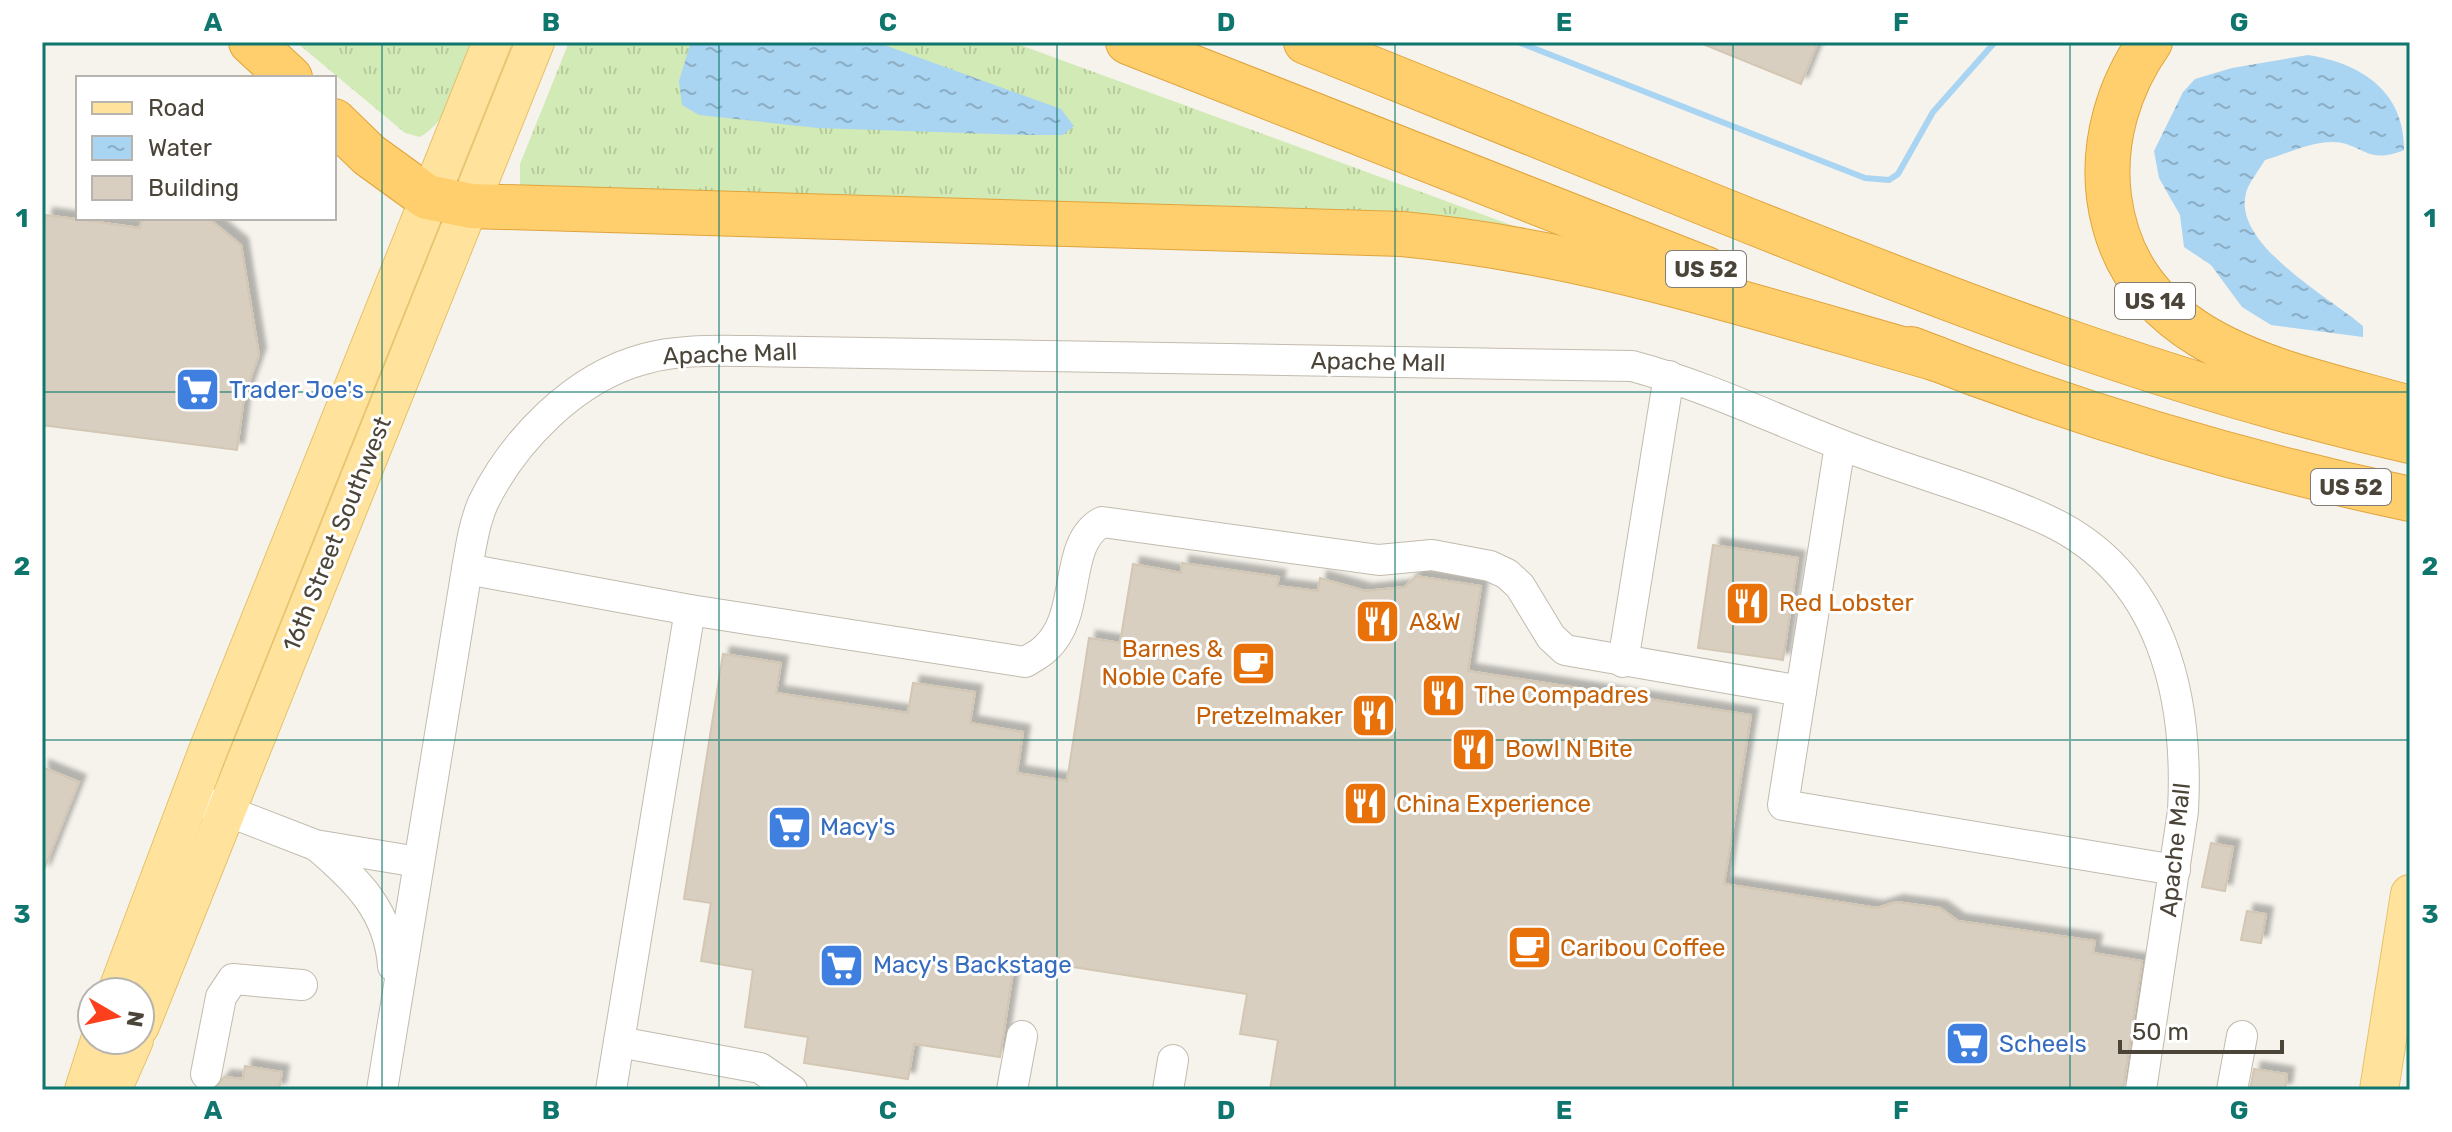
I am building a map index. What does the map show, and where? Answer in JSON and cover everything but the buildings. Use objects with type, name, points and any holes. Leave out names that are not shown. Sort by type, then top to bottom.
[{"type":"highway","points":[[251,42],[288,76]]},
{"type":"highway","name":"US 52","points":[[1128,42],[1937,359],[2197,447],[2292,474],[2410,499]]},
{"type":"highway","name":"US 52","points":[[1306,42],[2030,330],[2182,381],[2327,422],[2410,441]]},
{"type":"highway","name":"US 14","points":[[2150,42],[2132,68],[2121,95],[2107,157],[2107,184],[2119,237],[2152,298],[2176,321],[2250,360],[2410,408]]},
{"type":"highway","points":[[336,123],[369,155],[427,197],[471,206],[1402,234],[1465,240],[1554,255],[1655,280],[1937,359]]},
{"type":"main road","name":"16th Street Southwest","points":[[123,976],[190,797],[427,197],[492,42]]},
{"type":"main road","name":"16th Street Southwest","points":[[156,985],[535,42]]},
{"type":"main road","points":[[2379,1090],[2410,894]]},
{"type":"main road","points":[[84,1090],[95,1056]]},
{"type":"main road","points":[[112,1090],[127,1056]]},
{"type":"street","name":"Apache Mall","points":[[396,999],[467,569],[482,505],[517,449],[538,426],[586,386],[612,371],[641,359],[668,354],[807,351],[1405,363],[1591,363],[1632,366],[1669,376],[1840,445],[2048,521],[2105,558],[2139,599],[2157,628],[2164,649],[2181,726],[2184,798],[2141,1090]]},
{"type":"street","points":[[1623,662],[1669,376]]},
{"type":"street","points":[[1840,445],[1783,805],[2175,870]]},
{"type":"street","points":[[467,569],[690,610],[1025,662],[1047,648],[1062,625],[1073,595],[1080,547],[1088,529],[1102,522],[1379,560],[1432,555],[1490,566],[1507,574],[1520,586],[1551,637],[1565,650],[1801,691]]},
{"type":"street","points":[[611,1090],[690,610]]},
{"type":"street","points":[[190,797],[315,845],[418,862]]},
{"type":"street","points":[[315,845],[355,880],[375,903],[392,955],[396,999],[382,1090]]},
{"type":"street","points":[[206,1074],[221,997],[233,979],[302,985]]},
{"type":"street","points":[[1012,1090],[1022,1036]]},
{"type":"street","points":[[2232,1090],[2242,1036]]},
{"type":"street","points":[[619,1042],[760,1068],[792,1090]]},
{"type":"street","points":[[1168,1090],[1173,1060]]},
{"type":"green space","points":[[296,42],[475,42],[447,108],[431,129],[420,137],[405,133]]},
{"type":"green space","points":[[569,42],[1012,42],[1522,229],[520,186],[520,164]]},
{"type":"water","points":[[691,42],[876,42],[1061,109],[1074,126],[1063,135],[1028,135],[818,128],[699,115],[682,105],[679,81]]},
{"type":"water","points":[[2308,55],[2345,65],[2376,83],[2397,111],[2404,150],[2381,156],[2332,142],[2307,146],[2265,160],[2247,189],[2246,212],[2254,231],[2268,250],[2307,285],[2363,326],[2363,337],[2271,325],[2242,307],[2211,265],[2184,247],[2180,215],[2159,178],[2154,151],[2183,92],[2195,79],[2232,68]]},
{"type":"waterway","points":[[1518,42],[1865,178],[1889,180],[1898,174],[1933,112],[1995,42]]},
{"type":"place","name":"Trader Joe's","points":[[198,390]]},
{"type":"place","name":"Red Lobster","points":[[1748,603]]},
{"type":"place","name":"A&W","points":[[1378,622]]},
{"type":"place","name":"Barnes & Noble Cafe","points":[[1254,663]]},
{"type":"place","name":"The Compadres","points":[[1443,695]]},
{"type":"place","name":"Pretzelmaker","points":[[1374,716]]},
{"type":"place","name":"Bowl N Bite","points":[[1474,749]]},
{"type":"place","name":"China Experience","points":[[1365,804]]},
{"type":"place","name":"Macy's","points":[[789,827]]},
{"type":"place","name":"Caribou Coffee","points":[[1529,948]]},
{"type":"place","name":"Macy's Backstage","points":[[842,965]]},
{"type":"place","name":"Scheels","points":[[1968,1044]]}]
